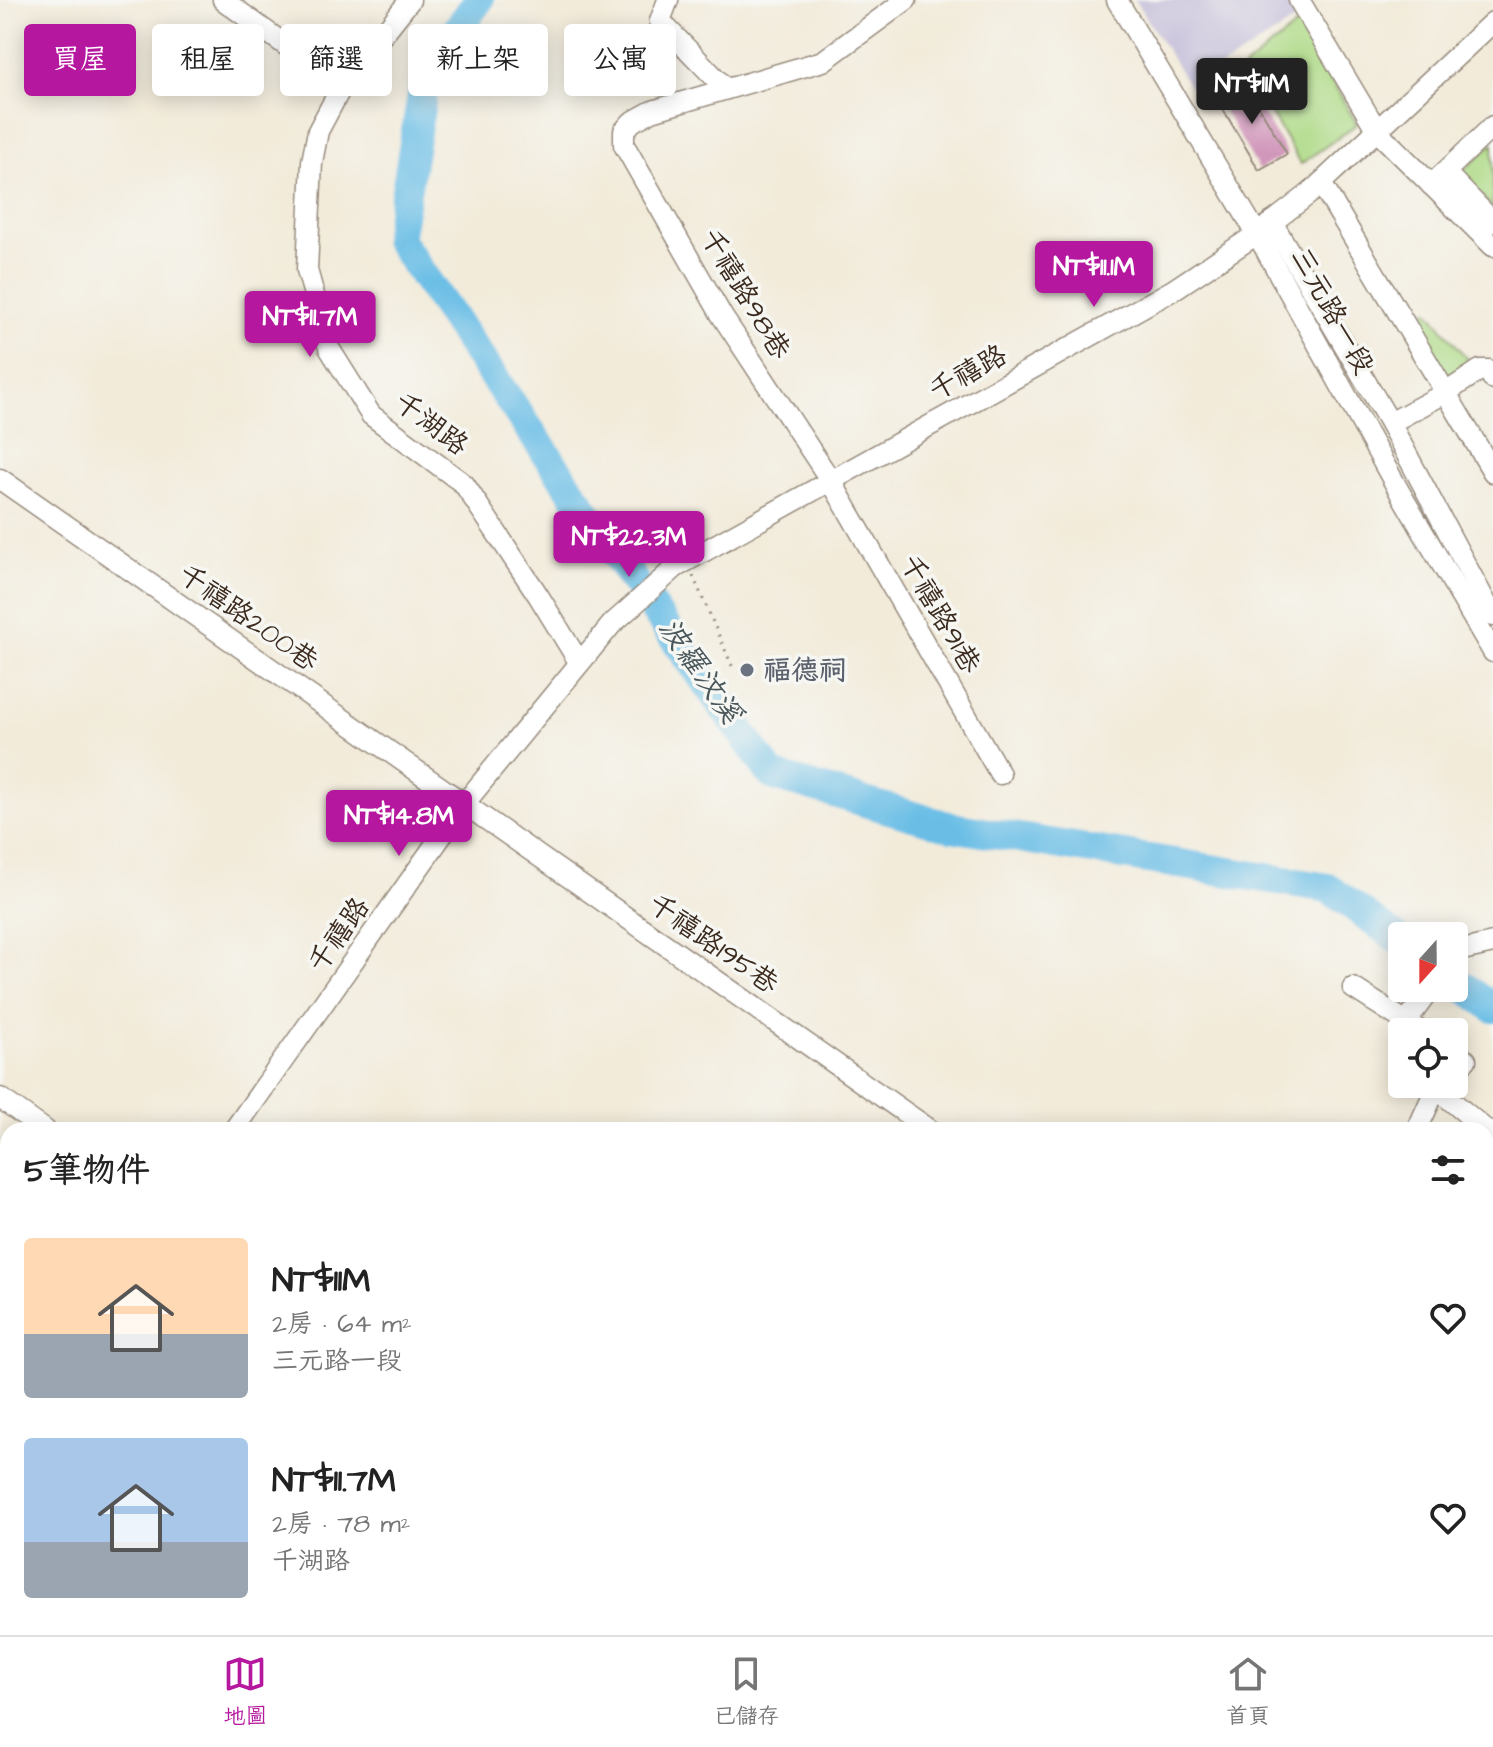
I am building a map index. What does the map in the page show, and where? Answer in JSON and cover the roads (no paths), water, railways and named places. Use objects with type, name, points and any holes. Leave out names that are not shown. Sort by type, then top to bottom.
[{"type":"street","points":[[223,0],[280,41]]},
{"type":"street","name":"千湖路","points":[[391,24],[410,0]]},
{"type":"street","points":[[668,0],[660,21],[726,89],[823,61],[906,0]]},
{"type":"street","name":"三元路一段","points":[[1117,0],[1264,228],[1399,491],[1493,652]]},
{"type":"street","points":[[1299,0],[1378,132],[1493,222]]},
{"type":"street","name":"千禧路","points":[[240,1122],[464,804],[612,624],[681,564],[1173,290],[1264,228],[1378,132],[1493,22]]},
{"type":"street","name":"千禧路98巷","points":[[726,89],[652,111],[632,122],[624,131],[624,145],[722,316],[831,481]]},
{"type":"street","name":"千湖路","points":[[337,96],[318,131],[312,162],[307,270],[329,348],[371,415],[464,484],[579,662]]},
{"type":"street","points":[[1438,178],[1493,126]]},
{"type":"street","points":[[1438,178],[1493,246]]},
{"type":"street","points":[[1321,183],[1493,472]]},
{"type":"street","points":[[1264,228],[1390,423],[1493,616]]},
{"type":"street","points":[[1390,423],[1480,370],[1488,370],[1493,379]]},
{"type":"street","name":"千禧路200巷","points":[[0,479],[464,804]]},
{"type":"street","name":"千禧路91巷","points":[[831,481],[1000,774]]},
{"type":"street","name":"千禧路195巷","points":[[464,804],[919,1122]]},
{"type":"street","points":[[1468,950],[1493,943]]},
{"type":"street","points":[[1353,988],[1400,1018]]},
{"type":"street","points":[[0,1098],[34,1122]]},
{"type":"street","points":[[1421,1122],[1432,1098]]},
{"type":"street","points":[[1451,1098],[1478,1122]]},
{"type":"waterway","name":"波羅汶溪","points":[[479,0],[426,72],[398,239],[772,775],[951,827],[1328,888],[1388,932]]},
{"type":"waterway","name":"波羅汶溪","points":[[1468,989],[1493,1008]]},
{"type":"place","name":"福德祠","points":[[747,670]]}]
